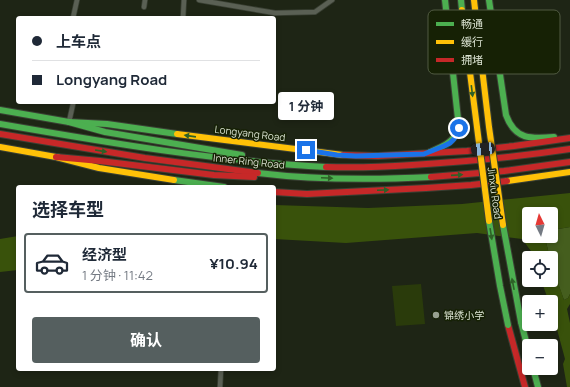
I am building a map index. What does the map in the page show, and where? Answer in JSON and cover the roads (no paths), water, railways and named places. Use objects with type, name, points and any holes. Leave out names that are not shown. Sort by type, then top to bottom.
[{"type":"main road","points":[[445,0],[446,10]]},
{"type":"main road","name":"Jinxiu Road","points":[[461,0],[462,10]]},
{"type":"main road","name":"Jinxiu Road","points":[[474,0],[475,10]]},
{"type":"main road","points":[[489,0],[490,10]]},
{"type":"main road","points":[[424,154],[450,143],[454,139],[459,128],[453,74]]},
{"type":"main road","name":"Jinxiu Road","points":[[470,74],[487,208],[500,286],[508,325],[525,387]]},
{"type":"main road","name":"Jinxiu Road","points":[[483,74],[499,206],[513,284],[525,339]]},
{"type":"main road","points":[[500,74],[506,115],[509,124],[513,129],[530,138],[570,137]]},
{"type":"main road","name":"Longyang Road","points":[[0,110],[69,122],[107,124],[347,156],[424,154],[514,146],[570,137]]},
{"type":"main road","points":[[69,122],[105,132],[304,166]]},
{"type":"main road","name":"Inner Ring Road","points":[[0,124],[156,150],[304,166],[360,167],[425,164],[515,156],[570,148]]},
{"type":"main road","name":"Inner Ring Road","points":[[0,134],[154,160],[303,177],[360,179],[425,177],[517,169],[570,162]]},
{"type":"main road","points":[[0,147],[56,157],[99,168],[210,185]]},
{"type":"main road","points":[[56,157],[214,175],[303,177]]},
{"type":"main road","points":[[276,192],[307,194],[471,185],[519,180],[570,172]]},
{"type":"main road","points":[[535,375],[538,387]]},
{"type":"street","points":[[73,16],[77,0]]},
{"type":"street","points":[[144,7],[145,0]]},
{"type":"street","points":[[183,16],[184,0]]},
{"type":"street","points":[[199,0],[275,12],[315,12],[332,0]]},
{"type":"street","points":[[69,122],[73,104]]},
{"type":"street","points":[[220,387],[221,371]]},
{"type":"place","name":"锦绣小学","points":[[436,315]]}]
